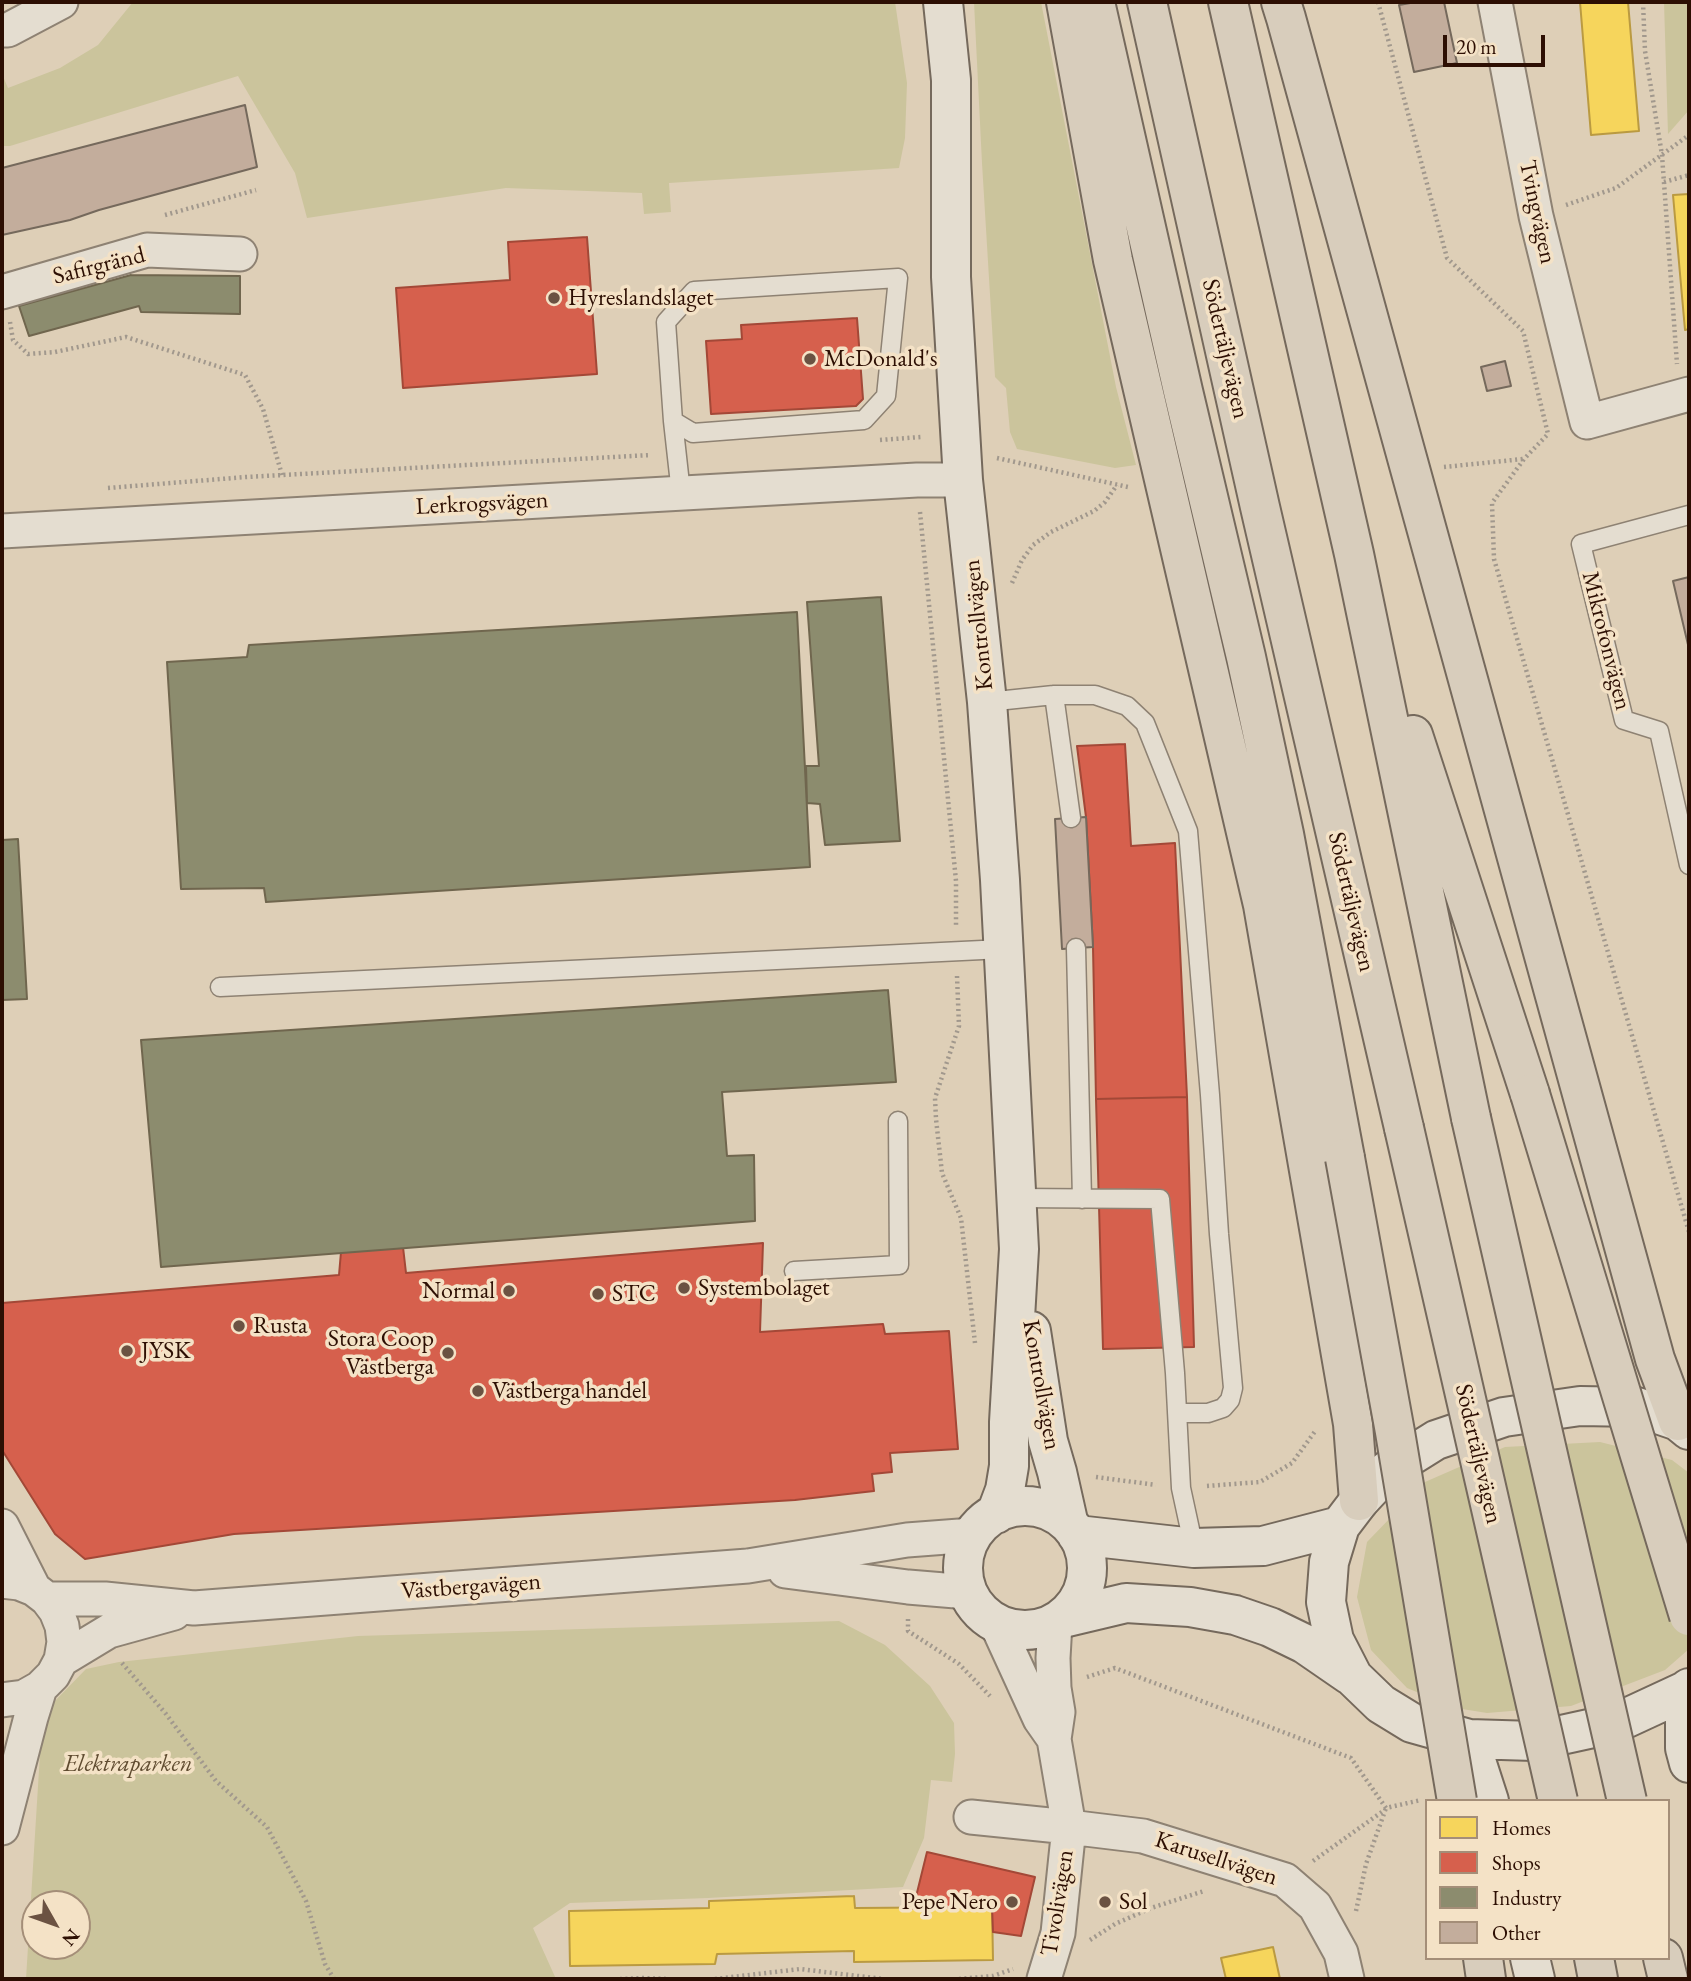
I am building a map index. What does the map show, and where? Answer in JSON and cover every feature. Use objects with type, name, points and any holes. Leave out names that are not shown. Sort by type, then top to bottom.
[{"type":"highway","points":[[1066,2],[1113,260],[1263,905],[1353,1424],[1350,1514]]},
{"type":"highway","points":[[1095,2],[1246,657],[1284,834],[1395,1432],[1444,1799]]},
{"type":"highway","name":"Södertäljevägen","points":[[1147,2],[1260,507],[1558,1799]]},
{"type":"highway","points":[[1228,2],[1354,554],[1471,1118],[1627,1799]]},
{"type":"highway","points":[[1281,2],[1655,1359],[1684,1425]]},
{"type":"highway","points":[[1354,554],[1530,1094],[1689,1616]]},
{"type":"highway","points":[[1483,1960],[1486,1979]]},
{"type":"highway","points":[[1594,1960],[1598,1979]]},
{"type":"street","points":[[2,30],[8,30],[61,2]]},
{"type":"street","name":"Kontrollvägen","points":[[943,2],[951,80],[951,277],[963,480],[987,702],[1019,1249],[1048,1441],[1072,1528]]},
{"type":"street","name":"Tvingvägen","points":[[1495,2],[1536,216],[1587,422],[1685,395]]},
{"type":"street","name":"Safirgränd","points":[[5,304],[147,250],[240,254]]},
{"type":"street","name":"Lerkrogsvägen","points":[[2,531],[917,480],[963,480]]},
{"type":"street","name":"Kontrollvägen","points":[[985,1525],[1005,1490],[1009,1466],[1019,1249]]},
{"type":"street","points":[[1353,1677],[1334,1640],[1326,1602],[1329,1562],[1350,1514],[1388,1470],[1436,1440],[1504,1417],[1580,1406],[1626,1406],[1637,1407],[1684,1425]]},
{"type":"street","points":[[1350,1514],[1263,1545],[1194,1548],[1072,1528],[1043,1509],[1030,1506],[1017,1508],[985,1525],[965,1552],[962,1576],[979,1610],[996,1623],[1026,1631],[1126,1603],[1190,1607],[1235,1615],[1270,1627],[1305,1644],[1353,1677],[1381,1704],[1412,1723],[1469,1739],[1534,1741],[1616,1723],[1687,1689],[1685,1748],[1689,1763]]},
{"type":"street","name":"Västbergavägen","points":[[2,1581],[19,1583],[40,1594],[194,1608],[747,1566],[985,1525]]},
{"type":"street","points":[[2,1526],[40,1594],[56,1611],[64,1642],[61,1660],[40,1688],[24,1697],[2,1700]]},
{"type":"street","points":[[1069,1827],[1054,1739],[1058,1712],[1053,1668],[1059,1620],[1079,1600],[1087,1576],[1086,1555],[1072,1528]]},
{"type":"street","name":"Västbergavägen","points":[[747,1566],[968,1592]]},
{"type":"street","name":"Västbergavägen","points":[[61,1660],[109,1632],[194,1608]]},
{"type":"street","points":[[996,1623],[1040,1719],[1054,1739]]},
{"type":"street","points":[[2,1828],[40,1688]]},
{"type":"street","points":[[1469,1739],[1488,1799]]},
{"type":"street","name":"Karusellvägen","points":[[971,1816],[1143,1836],[1285,1880],[1315,1906],[1341,1953],[1347,1979]]},
{"type":"street","name":"Tivolivägen","points":[[1034,1972],[1059,1933],[1069,1827]]},
{"type":"street","points":[[1530,1960],[1535,1979]]},
{"type":"lane","points":[[673,421],[693,433],[864,420],[886,396],[898,278],[694,291],[666,321],[673,421],[681,494]]},
{"type":"lane","name":"Mikrofonvägen","points":[[1689,515],[1581,544],[1624,720],[1659,731],[1689,865]]},
{"type":"lane","points":[[1054,695],[1071,818]]},
{"type":"lane","points":[[987,702],[1054,695],[1095,695],[1127,706],[1145,723],[1188,831],[1233,1388],[1230,1400],[1223,1408],[1209,1413],[1177,1413]]},
{"type":"lane","points":[[1076,948],[1082,1199]]},
{"type":"lane","points":[[220,986],[1003,949]]},
{"type":"lane","points":[[794,1271],[899,1265],[898,1121]]},
{"type":"lane","points":[[1016,1198],[1160,1199],[1181,1488],[1194,1548]]},
{"type":"path","points":[[1378,2],[1447,258],[1523,331],[1548,434],[1524,459],[1492,503],[1494,559],[1689,1232]]},
{"type":"path","points":[[1643,2],[1646,51],[1662,155],[1685,395]]},
{"type":"path","points":[[1536,216],[1616,188],[1689,135]]},
{"type":"path","points":[[1664,182],[1689,175]]},
{"type":"path","points":[[5,304],[13,340],[28,354],[55,352],[126,337],[245,375],[263,409],[282,475]]},
{"type":"path","points":[[868,441],[921,437]]},
{"type":"path","points":[[996,446],[996,458],[1140,490]]},
{"type":"path","points":[[102,489],[282,475],[677,453]]},
{"type":"path","points":[[1435,468],[1524,459]]},
{"type":"path","points":[[1007,593],[1022,560],[1033,545],[1051,532],[1094,511],[1105,502],[1117,485]]},
{"type":"path","points":[[908,1631],[959,1664],[993,1699]]},
{"type":"path","points":[[118,1658],[166,1714],[216,1781],[267,1827],[306,1901],[325,1964],[334,1979]]},
{"type":"path","points":[[1076,1681],[1115,1668],[1351,1758],[1387,1808]]},
{"type":"path","points":[[1311,1862],[1387,1808],[1425,1802]]},
{"type":"path","points":[[1354,1917],[1366,1864],[1387,1808]]},
{"type":"path","points":[[1080,1946],[1115,1924],[1151,1908],[1208,1889]]},
{"type":"path","points":[[715,1979],[800,1969],[883,1979]]},
{"type":"path","points":[[959,1979],[1034,1972]]},
{"type":"path","points":[[620,1979],[669,1979]]},
{"type":"green space","points":[[133,2],[895,2],[907,83],[905,138],[899,168],[669,183],[671,212],[644,214],[642,193],[506,188],[307,218],[295,173],[238,76],[10,146],[2,146],[2,74],[8,88],[60,68],[98,45]]},
{"type":"green space","points":[[974,2],[1041,2],[1116,387],[1136,465],[1115,468],[1017,449],[1010,432],[1006,388],[995,377]]},
{"type":"green space","points":[[1664,2],[1689,2],[1689,110],[1668,134]]},
{"type":"green space","points":[[1600,1442],[1672,1460],[1689,1473],[1689,1649],[1665,1670],[1571,1706],[1487,1713],[1456,1708],[1407,1688],[1371,1650],[1357,1597],[1367,1542],[1425,1482],[1505,1447]]},
{"type":"green space","name":"Elektraparken","points":[[839,1621],[885,1645],[930,1686],[954,1723],[952,1782],[931,1780],[924,1838],[903,1887],[570,1903],[533,1928],[556,1979],[26,1979],[27,1960],[91,1960],[91,1890],[32,1890],[41,1738],[53,1703],[86,1669],[119,1662],[358,1636]]},
{"type":"building: Homes","points":[[1580,2],[1628,2],[1639,131],[1591,135]]},
{"type":"building: Homes","points":[[1689,194],[1689,329],[1685,330],[1673,195]]},
{"type":"building: Homes","points":[[854,1896],[855,1908],[992,1907],[993,1960],[854,1962],[854,1951],[717,1954],[715,1964],[570,1966],[569,1911],[709,1908],[709,1901]]},
{"type":"building: Homes","points":[[1273,1947],[1280,1979],[1226,1979],[1221,1958]]},
{"type":"building: Shops","points":[[587,237],[597,374],[403,388],[396,288],[510,280],[508,242]]},
{"type":"building: Shops","points":[[857,318],[863,399],[856,406],[711,414],[706,341],[742,339],[741,325]]},
{"type":"building: Shops","points":[[1125,744],[1131,846],[1175,843],[1187,1097],[1096,1099],[1093,947],[1086,817],[1077,746]]},
{"type":"building: Shops","points":[[1187,1097],[1194,1347],[1103,1349],[1096,1099]]},
{"type":"building: Shops","name":"Västberga handel","points":[[763,1243],[760,1332],[883,1324],[885,1334],[949,1331],[958,1449],[890,1453],[892,1472],[872,1474],[874,1491],[795,1500],[234,1534],[85,1559],[55,1534],[2,1450],[2,1303],[339,1275],[341,1252],[372,1249],[403,1247],[406,1273]]},
{"type":"building: Shops","points":[[927,1852],[1035,1877],[1021,1936],[993,1932],[992,1907],[913,1909]]},
{"type":"building: Industry","points":[[131,275],[240,276],[240,314],[141,312],[139,306],[29,336],[19,306]]},
{"type":"building: Industry","points":[[881,597],[900,841],[825,845],[820,804],[807,803],[806,766],[819,766],[807,602]]},
{"type":"building: Industry","points":[[797,612],[810,867],[266,902],[264,888],[181,889],[167,662],[247,657],[249,645]]},
{"type":"building: Industry","points":[[18,839],[27,999],[2,1000],[2,840]]},
{"type":"building: Industry","points":[[888,990],[896,1082],[722,1092],[727,1156],[754,1155],[755,1221],[161,1267],[141,1040]]},
{"type":"building: Other","points":[[1444,2],[1457,63],[1414,72],[1399,5]]},
{"type":"building: Other","points":[[245,105],[257,167],[70,220],[2,235],[2,168]]},
{"type":"building: Other","points":[[1505,361],[1511,386],[1487,391],[1481,367]]},
{"type":"building: Other","points":[[1689,577],[1689,649],[1673,581]]},
{"type":"building: Other","points":[[1086,817],[1093,947],[1062,949],[1055,819]]},
{"type":"place","name":"Hyreslandslaget","points":[[554,298]]},
{"type":"place","name":"McDonald's","points":[[810,359]]},
{"type":"place","name":"Systembolaget","points":[[684,1288]]},
{"type":"place","name":"Normal","points":[[509,1291]]},
{"type":"place","name":"STC","points":[[598,1294]]},
{"type":"place","name":"Rusta","points":[[239,1326]]},
{"type":"place","name":"JYSK","points":[[127,1351]]},
{"type":"place","name":"Stora Coop Västberga","points":[[448,1353]]},
{"type":"place","name":"Västberga handel","points":[[478,1391]]},
{"type":"place","name":"Pepe Nero","points":[[1012,1902]]},
{"type":"place","name":"Sol","points":[[1105,1902]]}]
